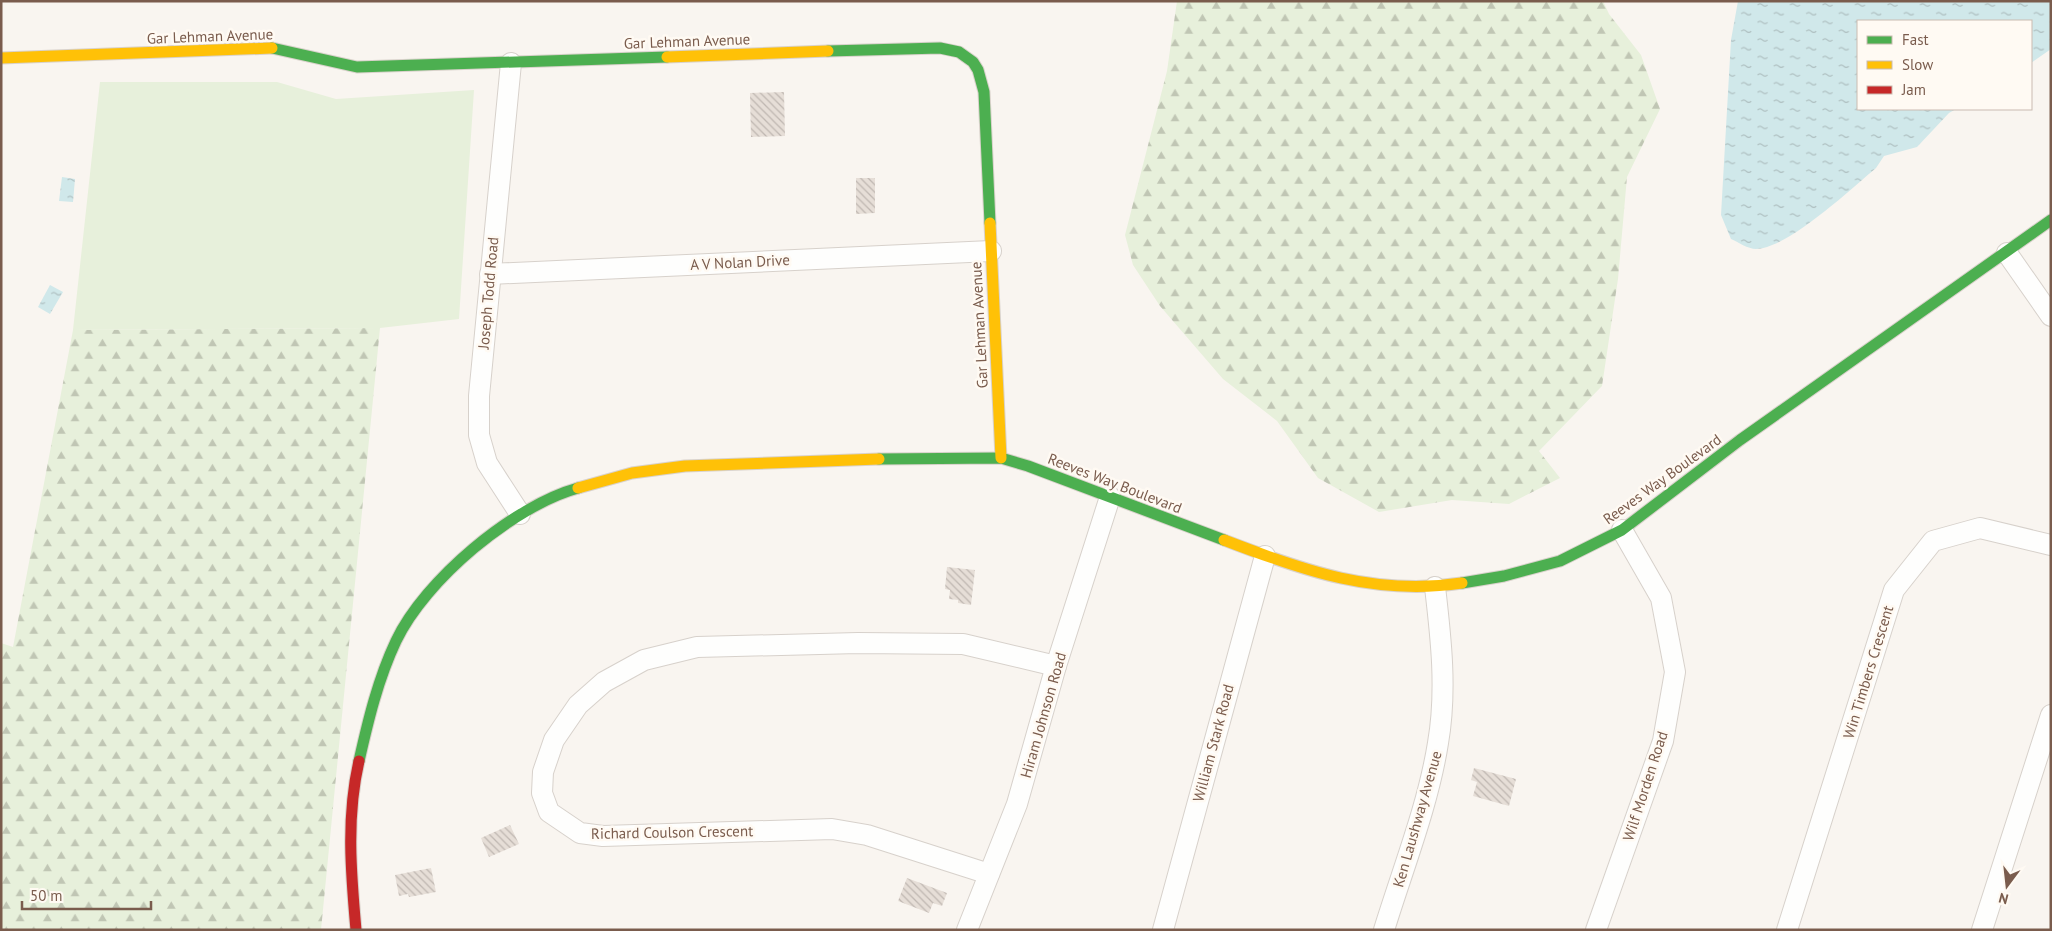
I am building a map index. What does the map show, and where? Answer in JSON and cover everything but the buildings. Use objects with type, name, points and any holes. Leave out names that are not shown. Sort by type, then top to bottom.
[{"type":"street","name":"Gar Lehman Avenue","points":[[1,58],[279,48],[357,67],[927,48],[950,49],[961,52],[977,67],[984,92],[1001,458]]},
{"type":"street","name":"Joseph Todd Road","points":[[510,63],[479,396],[479,435],[486,463],[520,514]]},
{"type":"street","name":"Reeves Way Boulevard","points":[[356,930],[349,857],[355,778],[370,714],[396,641],[422,600],[472,548],[520,514],[567,491],[632,473],[676,467],[941,458],[1001,458],[1265,556],[1350,582],[1377,586],[1435,587],[1504,576],[1560,561],[1622,530],[1740,440],[2006,254],[2051,220]]},
{"type":"street","name":"A V Nolan Drive","points":[[490,274],[991,251]]},
{"type":"street","points":[[2006,254],[2051,316]]},
{"type":"street","name":"Hiram Johnson Road","points":[[968,930],[1029,766],[1056,666],[1110,497]]},
{"type":"street","name":"Win Timbers Crescent","points":[[1787,930],[1894,590],[1933,541],[1980,528],[2051,545]]},
{"type":"street","name":"Wilf Morden Road","points":[[1596,930],[1663,741],[1675,672],[1661,598],[1622,530]]},
{"type":"street","name":"William Stark Road","points":[[1163,930],[1265,556]]},
{"type":"street","name":"Ken Laushway Avenue","points":[[1384,930],[1428,787],[1438,742],[1442,648],[1435,587]]},
{"type":"street","name":"Richard Coulson Crescent","points":[[990,874],[867,835],[832,829],[603,836],[580,833],[550,812],[542,793],[543,772],[554,740],[578,704],[604,682],[644,660],[697,647],[858,643],[963,644],[1056,666]]},
{"type":"street","points":[[1982,930],[2051,715]]},
{"type":"street","name":"Reeves Way Boulevard","points":[[356,917],[361,930]]},
{"type":"green space","points":[[1177,1],[1603,1],[1609,14],[1641,55],[1660,109],[1627,177],[1618,279],[1602,386],[1539,451],[1560,478],[1509,504],[1452,500],[1379,512],[1318,478],[1277,421],[1223,379],[1160,306],[1133,265],[1125,235],[1167,71]]},
{"type":"green space","points":[[100,82],[277,82],[336,99],[474,90],[459,319],[380,328],[73,330]]},
{"type":"green space","points":[[380,328],[321,930],[1,930],[1,643],[13,647],[73,330]]},
{"type":"water","points":[[1738,1],[2051,1],[2051,49],[2032,62],[2032,20],[1857,20],[1857,110],[1954,110],[1949,113],[1917,147],[1884,156],[1876,168],[1801,229],[1769,246],[1756,249],[1746,247],[1731,239],[1721,215],[1731,40]]},
{"type":"water","points":[[62,177],[75,179],[73,202],[59,201]]},
{"type":"water","points":[[50,285],[63,292],[50,314],[38,307]]},
{"type":"traffic: fast","points":[[272,48],[357,67],[667,57]]},
{"type":"traffic: fast","points":[[828,51],[940,48],[959,52],[973,62],[978,70],[984,92],[990,223]]},
{"type":"traffic: fast","points":[[1462,583],[1504,576],[1560,561],[1622,530],[1740,440],[2051,220]]},
{"type":"traffic: fast","points":[[879,459],[1001,458],[1028,466],[1224,540]]},
{"type":"traffic: fast","points":[[359,761],[374,700],[390,655],[409,618],[428,594],[449,571],[499,528],[553,497],[578,488]]},
{"type":"traffic: slow","points":[[1,58],[272,48]]},
{"type":"traffic: slow","points":[[667,57],[828,51]]},
{"type":"traffic: slow","points":[[990,223],[1001,458]]},
{"type":"traffic: slow","points":[[578,488],[632,473],[685,466],[879,459]]},
{"type":"traffic: slow","points":[[1224,540],[1283,562],[1341,578],[1400,586],[1462,583]]},
{"type":"traffic: jam","points":[[356,930],[351,867],[351,824],[352,803],[359,761]]}]
